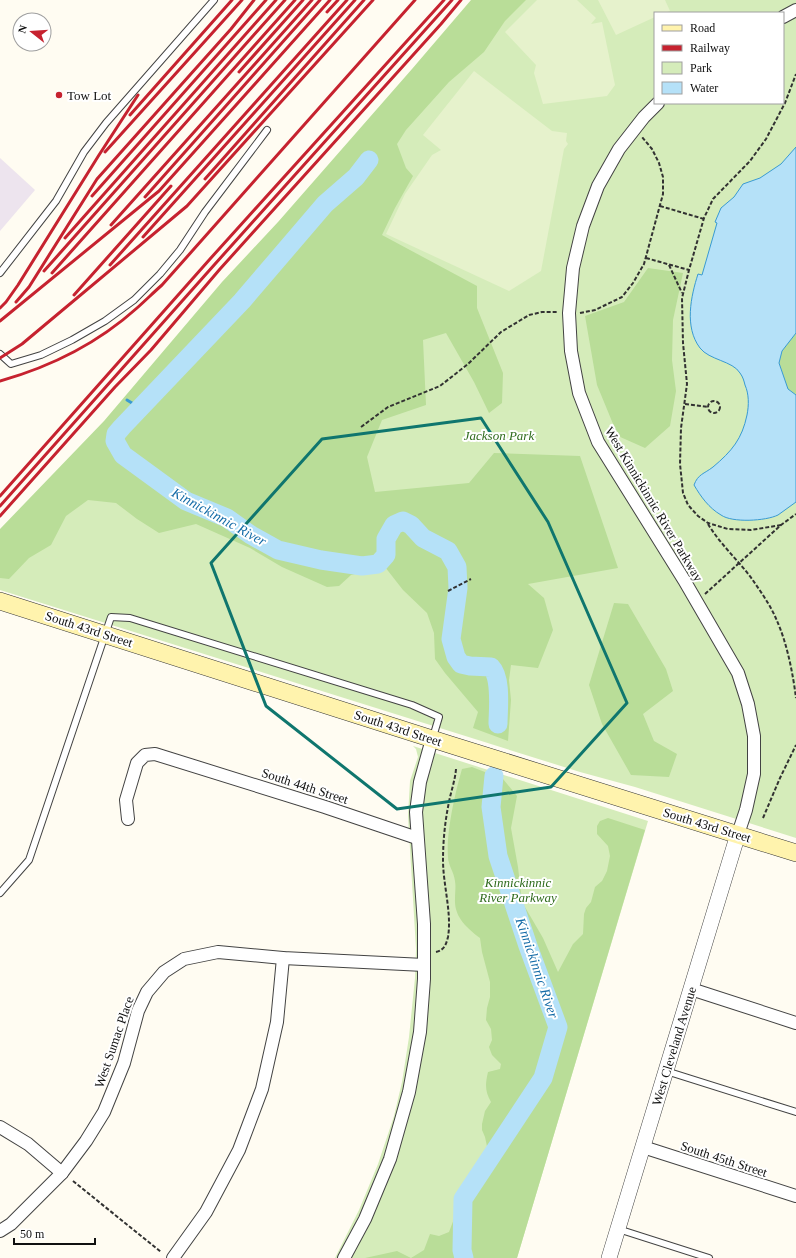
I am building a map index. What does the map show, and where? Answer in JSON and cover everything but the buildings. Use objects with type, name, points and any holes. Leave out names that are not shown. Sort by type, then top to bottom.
[{"type":"main road","name":"South 43rd Street","points":[[0,601],[485,756],[796,853]]},
{"type":"street","points":[[784,16],[796,10]]},
{"type":"street","name":"West Kinnickinnic River Parkway","points":[[657,104],[644,117],[619,149],[598,186],[583,226],[573,268],[569,313],[571,351],[579,393],[598,442],[696,601],[738,673],[748,704],[754,736],[754,774],[746,810],[738,834]]},
{"type":"street","points":[[344,1258],[365,1219],[390,1160],[410,1092],[420,1032],[424,965],[424,924],[416,812],[420,782],[432,739]]},
{"type":"street","name":"South 44th Street","points":[[128,819],[126,800],[137,763],[145,755],[155,754],[326,807],[417,838]]},
{"type":"street","name":"West Cleveland Avenue","points":[[609,1258],[738,834]]},
{"type":"street","name":"West Sumac Place","points":[[0,1231],[11,1224],[62,1173],[86,1141],[104,1112],[124,1063],[138,1011],[147,992],[164,972],[184,959],[218,952],[283,958],[424,965]]},
{"type":"street","points":[[173,1258],[206,1212],[239,1150],[262,1089],[277,1022],[283,958]]},
{"type":"street","points":[[691,989],[796,1023]]},
{"type":"street","points":[[0,1127],[28,1144],[62,1173]]},
{"type":"street","name":"South 45th Street","points":[[643,1148],[796,1196]]},
{"type":"lane","points":[[0,273],[56,201],[84,152],[106,123],[214,0]]},
{"type":"lane","points":[[0,354],[11,364],[41,355],[106,321],[134,300],[160,274],[180,250],[205,212],[267,130]]},
{"type":"lane","points":[[0,893],[29,860],[111,617],[130,618],[412,706],[439,717],[432,739]]},
{"type":"lane","points":[[666,1071],[796,1112]]},
{"type":"lane","points":[[618,1229],[709,1258]]},
{"type":"path","points":[[781,525],[751,530],[740,530],[728,529],[708,523],[698,516],[688,505],[683,494],[680,464],[681,428],[687,384],[683,343],[683,294],[704,219],[713,199],[750,161],[766,139],[785,103],[796,74]]},
{"type":"path","points":[[361,427],[388,407],[440,386],[468,364],[501,332],[529,315],[542,312],[583,313],[595,310],[622,297],[633,283],[644,264],[663,194],[663,178],[659,163],[652,150],[634,130]]},
{"type":"path","points":[[660,206],[704,219]]},
{"type":"path","points":[[646,258],[689,270]]},
{"type":"path","points":[[668,265],[683,294]]},
{"type":"path","points":[[711,402],[714,402],[719,405],[720,408],[718,412],[714,413],[710,412],[708,407],[711,402]]},
{"type":"path","points":[[685,404],[708,407]]},
{"type":"path","points":[[696,601],[781,525],[796,514]]},
{"type":"path","points":[[708,523],[738,564],[751,578],[778,622],[794,677],[796,698]]},
{"type":"path","points":[[448,591],[471,579]]},
{"type":"path","points":[[763,818],[780,778],[796,747]]},
{"type":"path","points":[[434,953],[442,950],[448,936],[443,859],[447,813],[454,785],[456,769]]},
{"type":"path","points":[[73,1181],[161,1252]]},
{"type":"highlighted area","points":[[481,418],[548,522],[627,703],[551,787],[397,809],[266,706],[211,563],[322,439]]},
{"type":"shaded area","points":[[0,158],[35,190],[0,231]]},
{"type":"green space","points":[[471,0],[526,0],[505,21],[484,52],[449,82],[406,130],[397,144],[406,168],[413,176],[382,235],[477,286],[477,308],[503,373],[502,403],[489,413],[474,382],[446,333],[423,340],[426,405],[382,420],[367,457],[375,492],[469,483],[494,453],[580,456],[618,568],[528,584],[544,598],[553,630],[538,668],[511,665],[509,680],[511,700],[508,741],[473,728],[478,712],[435,659],[434,633],[427,613],[403,590],[385,567],[351,575],[339,586],[327,587],[282,567],[250,548],[196,524],[159,533],[116,503],[88,500],[66,516],[51,545],[29,558],[9,579],[0,578],[0,529],[104,421],[222,282],[278,222]]},
{"type":"green space","name":"Jackson Park","points":[[485,0],[796,0],[796,838],[635,787],[580,772],[0,590],[0,550]]},
{"type":"green space","points":[[537,0],[577,0],[596,18],[591,24],[602,22],[615,85],[607,96],[543,104],[534,73],[536,65],[505,32]]},
{"type":"green space","points":[[598,0],[665,0],[670,11],[654,12],[654,17],[616,35]]},
{"type":"green space","points":[[474,71],[552,131],[567,133],[566,141],[568,144],[564,149],[541,271],[509,291],[386,234],[405,194],[432,155],[441,150],[423,135]]},
{"type":"green space","points":[[648,268],[683,273],[673,320],[672,360],[676,391],[670,426],[645,448],[618,436],[597,385],[585,316],[624,302]]},
{"type":"green space","points":[[796,333],[796,395],[788,389],[779,363],[782,351]]},
{"type":"green space","points":[[614,603],[628,604],[666,669],[673,691],[643,714],[654,741],[677,754],[669,777],[631,775],[602,724],[589,685]]},
{"type":"green space","name":"Kinnickinnic River Parkway","points":[[413,746],[648,821],[517,1258],[335,1258],[359,1210],[378,1164],[394,1116],[402,1082],[409,1037],[415,978],[416,949],[408,816],[410,781],[418,757],[416,749]]},
{"type":"green space","points":[[472,767],[503,779],[517,796],[511,828],[522,902],[543,938],[558,972],[573,944],[583,934],[584,914],[586,908],[591,902],[595,887],[602,881],[607,871],[610,856],[608,846],[597,834],[597,826],[600,821],[608,818],[645,830],[517,1258],[411,1258],[424,1250],[430,1234],[439,1236],[449,1232],[457,1211],[469,1195],[478,1169],[488,1151],[482,1130],[482,1124],[485,1111],[491,1102],[486,1088],[488,1072],[500,1069],[501,1064],[492,1055],[489,1047],[492,1040],[491,1029],[486,1020],[490,997],[490,982],[480,938],[462,922],[459,917],[455,905],[455,881],[448,860],[448,836],[459,779],[462,769]]},
{"type":"green space","points":[[397,1251],[411,1258],[365,1258]]},
{"type":"water","points":[[796,147],[796,333],[782,351],[779,363],[788,389],[796,395],[796,502],[778,515],[766,519],[741,520],[726,518],[709,506],[694,485],[699,476],[726,456],[739,438],[747,415],[748,396],[743,378],[737,369],[704,352],[695,340],[690,321],[691,302],[698,274],[702,275],[717,223],[715,222],[721,208],[734,197],[743,184],[760,178],[781,164]]},
{"type":"waterway","name":"Kinnickinnic River","points":[[369,160],[356,177],[325,204],[242,301],[122,427],[116,434],[115,441],[123,455],[186,501],[227,518],[251,535],[278,550],[321,560],[362,566],[378,564],[386,555],[386,539],[394,525],[403,521],[411,525],[423,538],[448,551],[457,567],[458,588],[451,639],[456,657],[461,664],[491,667],[497,679],[499,694],[498,724]]},
{"type":"waterway","points":[[127,400],[140,408]]},
{"type":"waterway","name":"Kinnickinnic River","points":[[464,1258],[462,1250],[463,1199],[543,1078],[558,1027],[528,946],[498,856],[491,807],[494,776]]},
{"type":"railway","points":[[130,115],[232,0]]},
{"type":"railway","points":[[105,152],[242,0]]},
{"type":"railway","points":[[16,302],[29,287],[97,179],[231,29],[254,0]]},
{"type":"railway","points":[[92,196],[266,0]]},
{"type":"railway","points":[[65,238],[276,0]]},
{"type":"railway","points":[[44,271],[285,0]]},
{"type":"railway","points":[[52,273],[295,0]]},
{"type":"railway","points":[[239,72],[303,0]]},
{"type":"railway","points":[[111,225],[312,0]]},
{"type":"railway","points":[[145,197],[320,0]]},
{"type":"railway","points":[[0,321],[159,191],[330,0]]},
{"type":"railway","points":[[327,12],[338,0]]},
{"type":"railway","points":[[110,265],[347,0]]},
{"type":"railway","points":[[143,237],[355,0]]},
{"type":"railway","points":[[205,179],[364,0]]},
{"type":"railway","points":[[0,358],[22,344],[187,206],[373,0]]},
{"type":"railway","points":[[0,381],[37,369],[90,343],[122,321],[162,285],[415,0]]},
{"type":"railway","points":[[0,496],[210,259],[444,0]]},
{"type":"railway","points":[[0,506],[452,0]]},
{"type":"railway","points":[[0,516],[115,387],[151,350],[220,269],[461,0]]},
{"type":"railway","points":[[0,308],[18,285],[138,95]]},
{"type":"railway","points":[[74,295],[171,186]]},
{"type":"place","name":"Tow Lot","points":[[59,95]]}]
